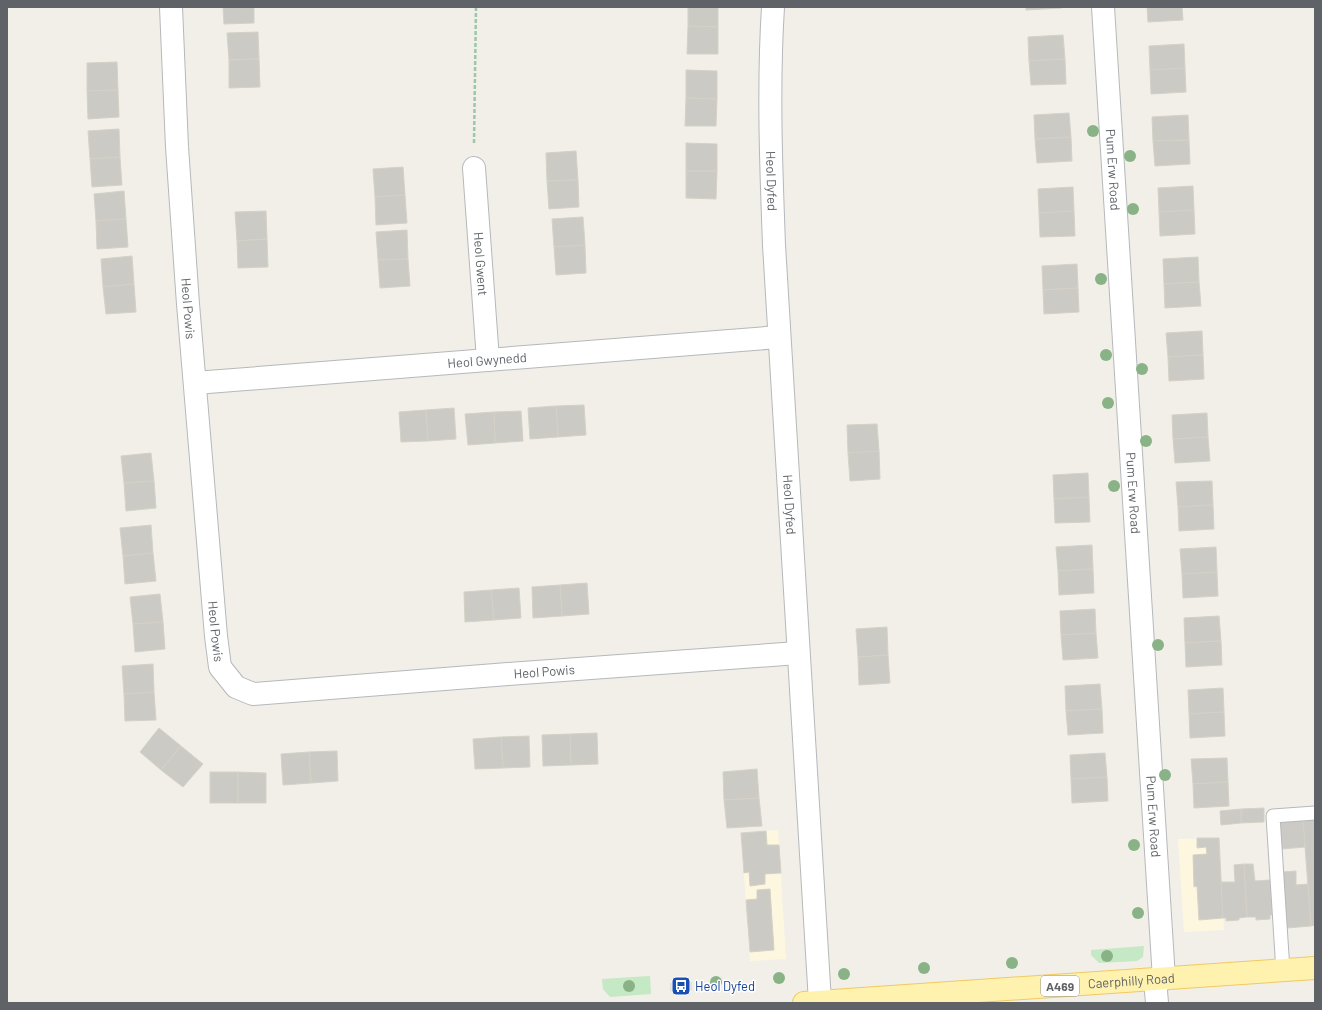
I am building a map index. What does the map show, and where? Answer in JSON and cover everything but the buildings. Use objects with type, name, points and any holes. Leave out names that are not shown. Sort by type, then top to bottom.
[{"type":"main road","name":"Caerphilly Road","points":[[825,1002],[1315,968]]},
{"type":"street","name":"Heol Powis","points":[[171,7],[177,155],[216,636],[220,667],[236,687],[254,694],[515,673],[798,653]]},
{"type":"street","name":"Heol Dyfed","points":[[773,7],[771,168],[779,336],[798,653],[825,1002]]},
{"type":"street","name":"Pum Erw Road","points":[[1103,7],[1160,979],[1157,1003]]},
{"type":"street","name":"Heol Gwent","points":[[474,168],[488,360]]},
{"type":"street","name":"Heol Gwynedd","points":[[195,383],[779,336]]},
{"type":"lane","points":[[1283,971],[1273,816],[1315,813]]},
{"type":"path","points":[[474,168],[476,7]]},
{"type":"shaded area","points":[[778,830],[786,959],[750,961],[741,833]]},
{"type":"shaded area","points":[[1219,838],[1224,930],[1184,932],[1178,839]]},
{"type":"green space","points":[[1144,946],[1143,957],[1137,961],[1099,963],[1091,955],[1091,950]]},
{"type":"green space","points":[[650,976],[651,994],[610,997],[603,989],[602,979]]},
{"type":"place","name":"Heol Dyfed","points":[[681,986]]}]
